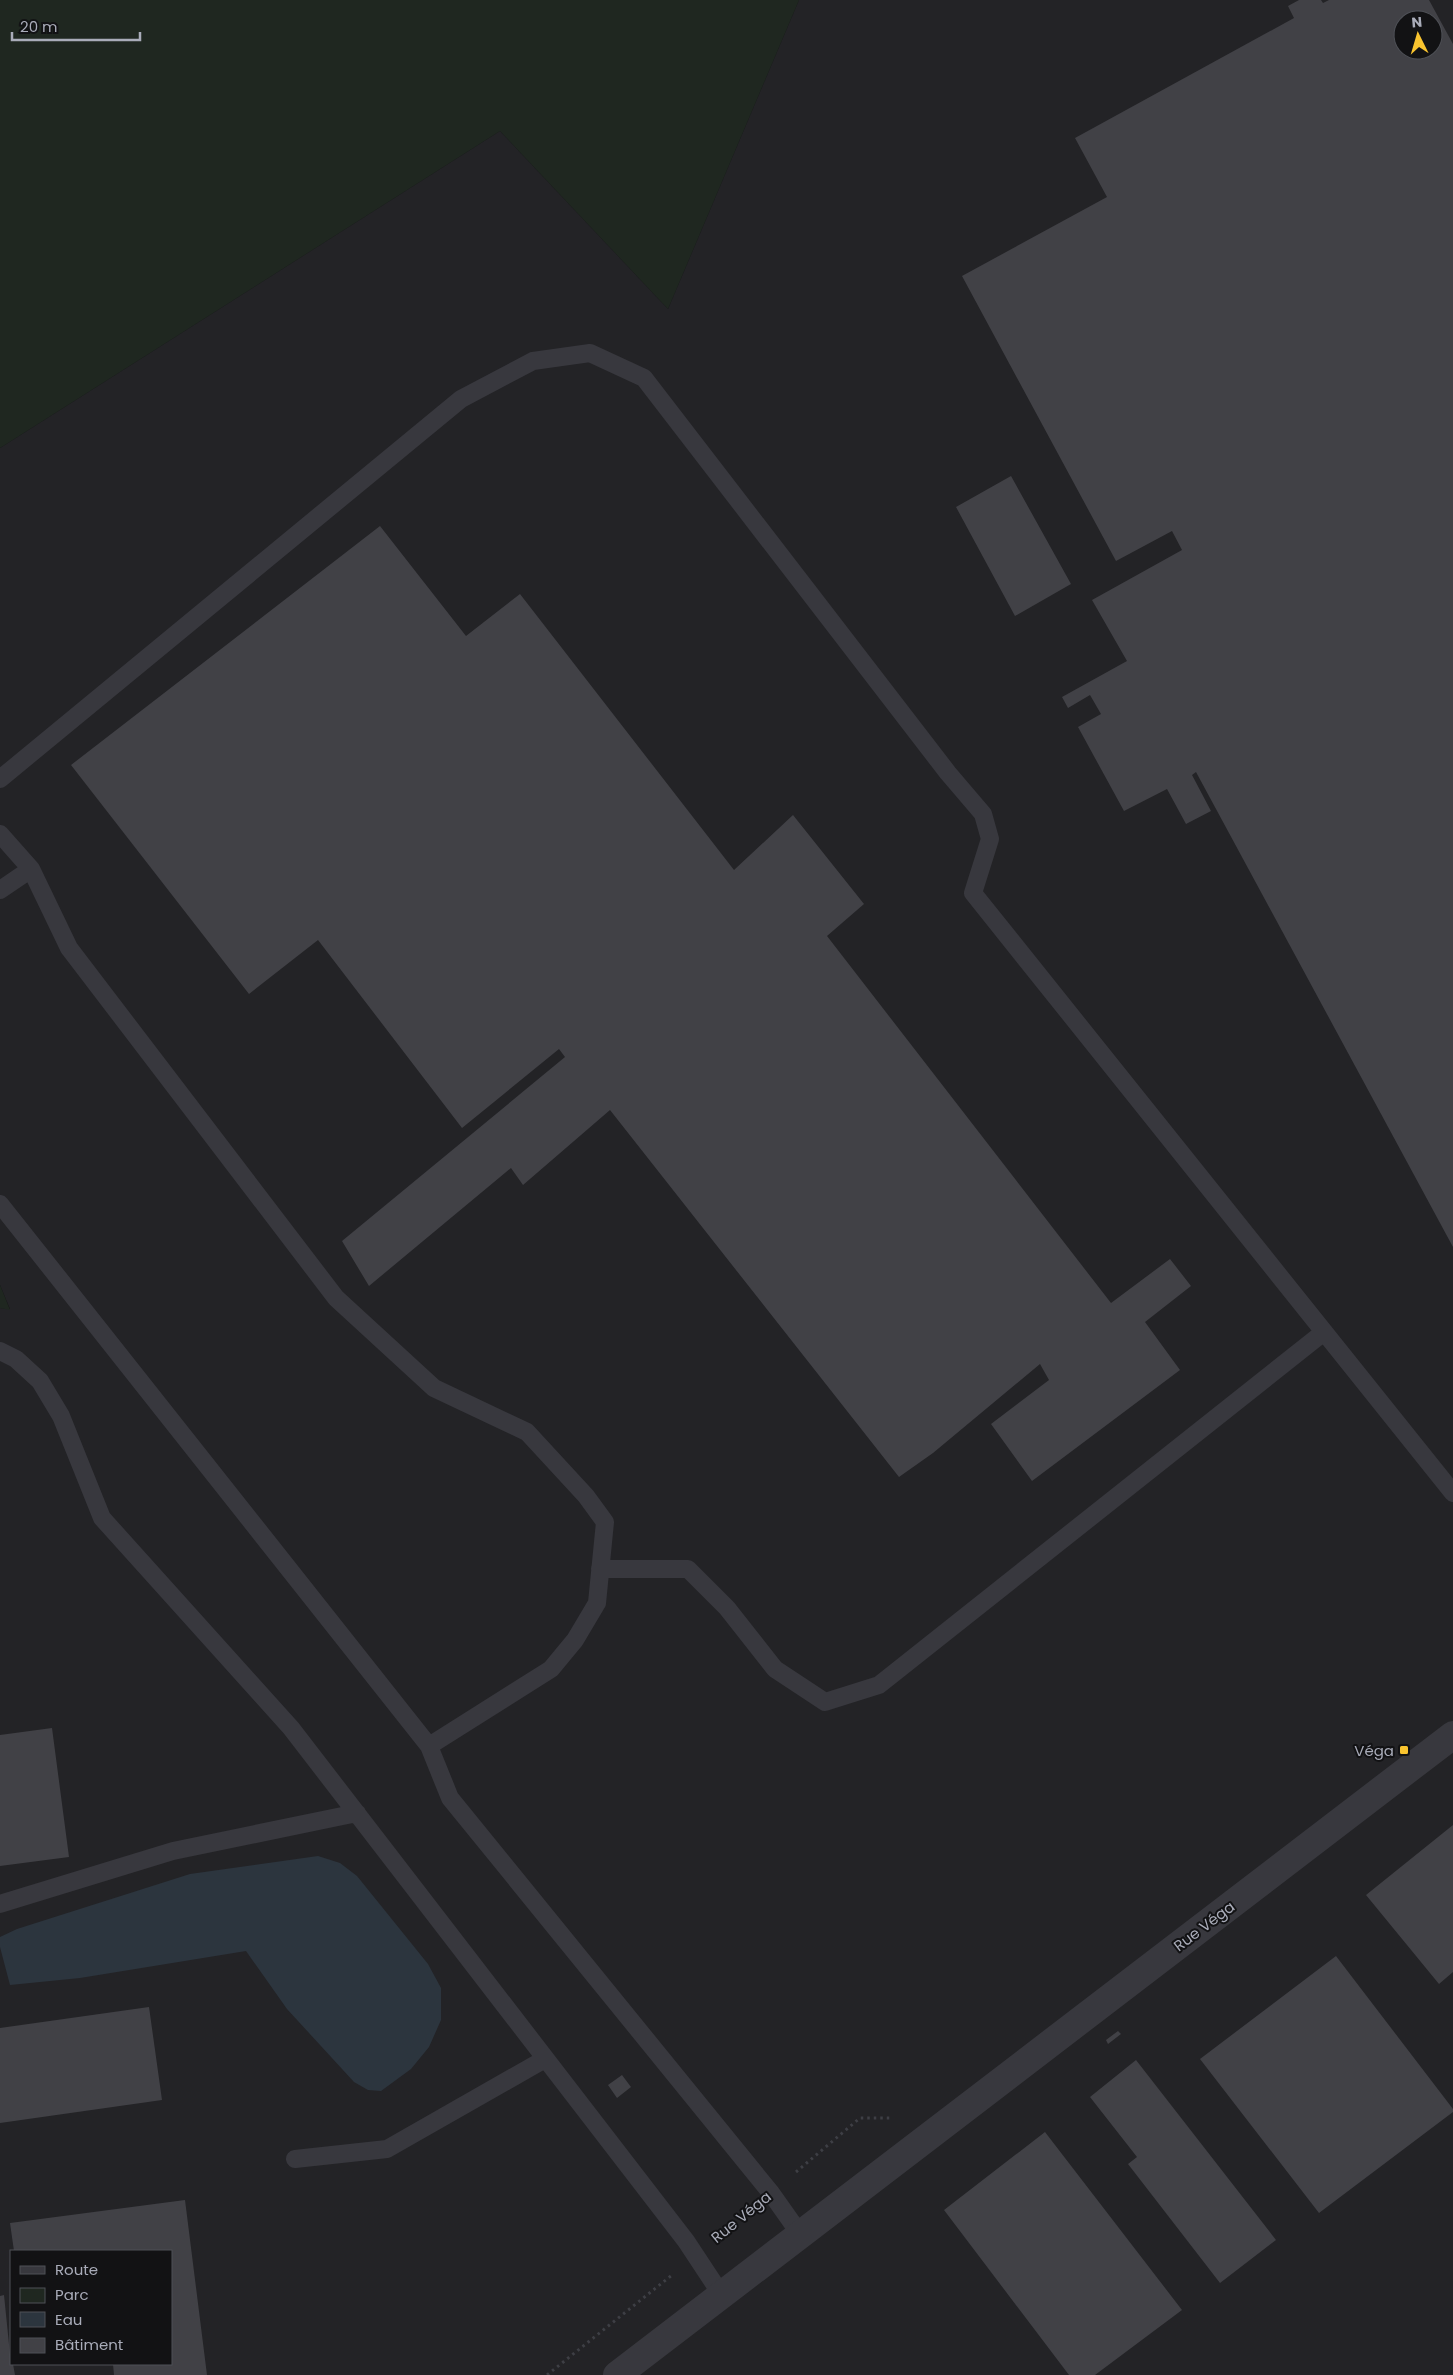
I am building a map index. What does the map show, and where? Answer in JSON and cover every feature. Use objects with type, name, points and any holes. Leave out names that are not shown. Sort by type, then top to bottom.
[{"type":"street","name":"Rue Véga","points":[[617,2375],[1453,1735]]},
{"type":"lane","points":[[0,780],[461,399],[533,361],[590,352],[644,378],[942,765],[983,814],[990,839],[973,892],[1449,1488]]},
{"type":"lane","points":[[0,834],[31,869],[69,948],[336,1298],[434,1388],[527,1432],[586,1496],[605,1522],[596,1603],[575,1640],[551,1669],[429,1746]]},
{"type":"lane","points":[[0,890],[31,869]]},
{"type":"lane","points":[[0,1204],[429,1746],[450,1798],[771,2193],[800,2234]]},
{"type":"lane","points":[[600,1568],[688,1569],[727,1608],[775,1669],[825,1702],[879,1685],[1324,1332]]},
{"type":"lane","points":[[0,1351],[16,1359],[40,1381],[61,1416],[102,1518],[291,1728],[695,2256],[721,2294]]},
{"type":"lane","points":[[0,1904],[173,1850],[357,1813]]},
{"type":"lane","points":[[295,2159],[387,2148],[545,2059]]},
{"type":"path","name":"Rue Véga","points":[[547,2375],[695,2256],[860,2118],[898,2118]]},
{"type":"shaded area","points":[[799,0],[1453,0],[1453,2375],[0,2375],[0,1308],[10,1309],[0,1285],[0,448],[500,131],[668,309]]},
{"type":"green space","points":[[0,0],[799,0],[668,309],[500,131],[0,448]]},
{"type":"green space","points":[[0,1285],[10,1310],[0,1308]]},
{"type":"water","points":[[318,1856],[340,1863],[357,1876],[428,1964],[441,1988],[441,2020],[429,2047],[411,2069],[381,2091],[368,2090],[354,2082],[287,2009],[246,1951],[80,1978],[10,1985],[0,1947],[0,1937],[17,1929],[190,1874]]},
{"type":"building","points":[[1299,0],[1321,0],[1323,3],[1329,0],[1429,0],[1434,10],[1393,10],[1393,60],[1443,60],[1443,26],[1453,44],[1453,1247],[1196,772],[1192,775],[1211,811],[1186,824],[1167,789],[1124,811],[1078,727],[1101,714],[1090,695],[1068,708],[1062,697],[1127,661],[1092,600],[1182,550],[1172,531],[1116,561],[962,276],[1107,197],[1075,138],[1294,18],[1288,6]]},
{"type":"building","points":[[1011,476],[1071,584],[1015,616],[956,507]]},
{"type":"building","points":[[380,526],[466,636],[520,594],[734,870],[793,815],[864,904],[827,936],[1111,1303],[1170,1259],[1191,1286],[1145,1322],[1180,1370],[1032,1481],[991,1424],[1049,1380],[1040,1364],[933,1453],[899,1477],[610,1110],[523,1185],[511,1168],[369,1286],[342,1241],[565,1057],[559,1049],[462,1128],[318,940],[249,994],[71,765]]},
{"type":"building","points":[[52,1728],[69,1857],[0,1866],[0,1735]]},
{"type":"building","points":[[1453,1825],[1453,1972],[1439,1984],[1366,1895]]},
{"type":"building","points":[[1336,1956],[1453,2109],[1453,2112],[1319,2213],[1200,2059]]},
{"type":"building","points":[[149,2007],[162,2100],[0,2123],[0,2028]]},
{"type":"building","points":[[1118,2031],[1121,2034],[1108,2044],[1106,2040]]},
{"type":"building","points":[[1136,2060],[1276,2240],[1220,2283],[1128,2164],[1137,2157],[1090,2097]]},
{"type":"building","points":[[622,2075],[631,2087],[617,2098],[608,2085]]},
{"type":"building","points":[[1045,2132],[1182,2310],[1095,2375],[1069,2375],[944,2210]]},
{"type":"building","points":[[185,2200],[207,2375],[114,2375],[113,2365],[172,2365],[172,2250],[14,2250],[10,2223]]},
{"type":"building","points":[[4,2295],[10,2365],[13,2365],[15,2375],[0,2375],[0,2296]]},
{"type":"place","name":"Véga","points":[[1404,1750]]}]
